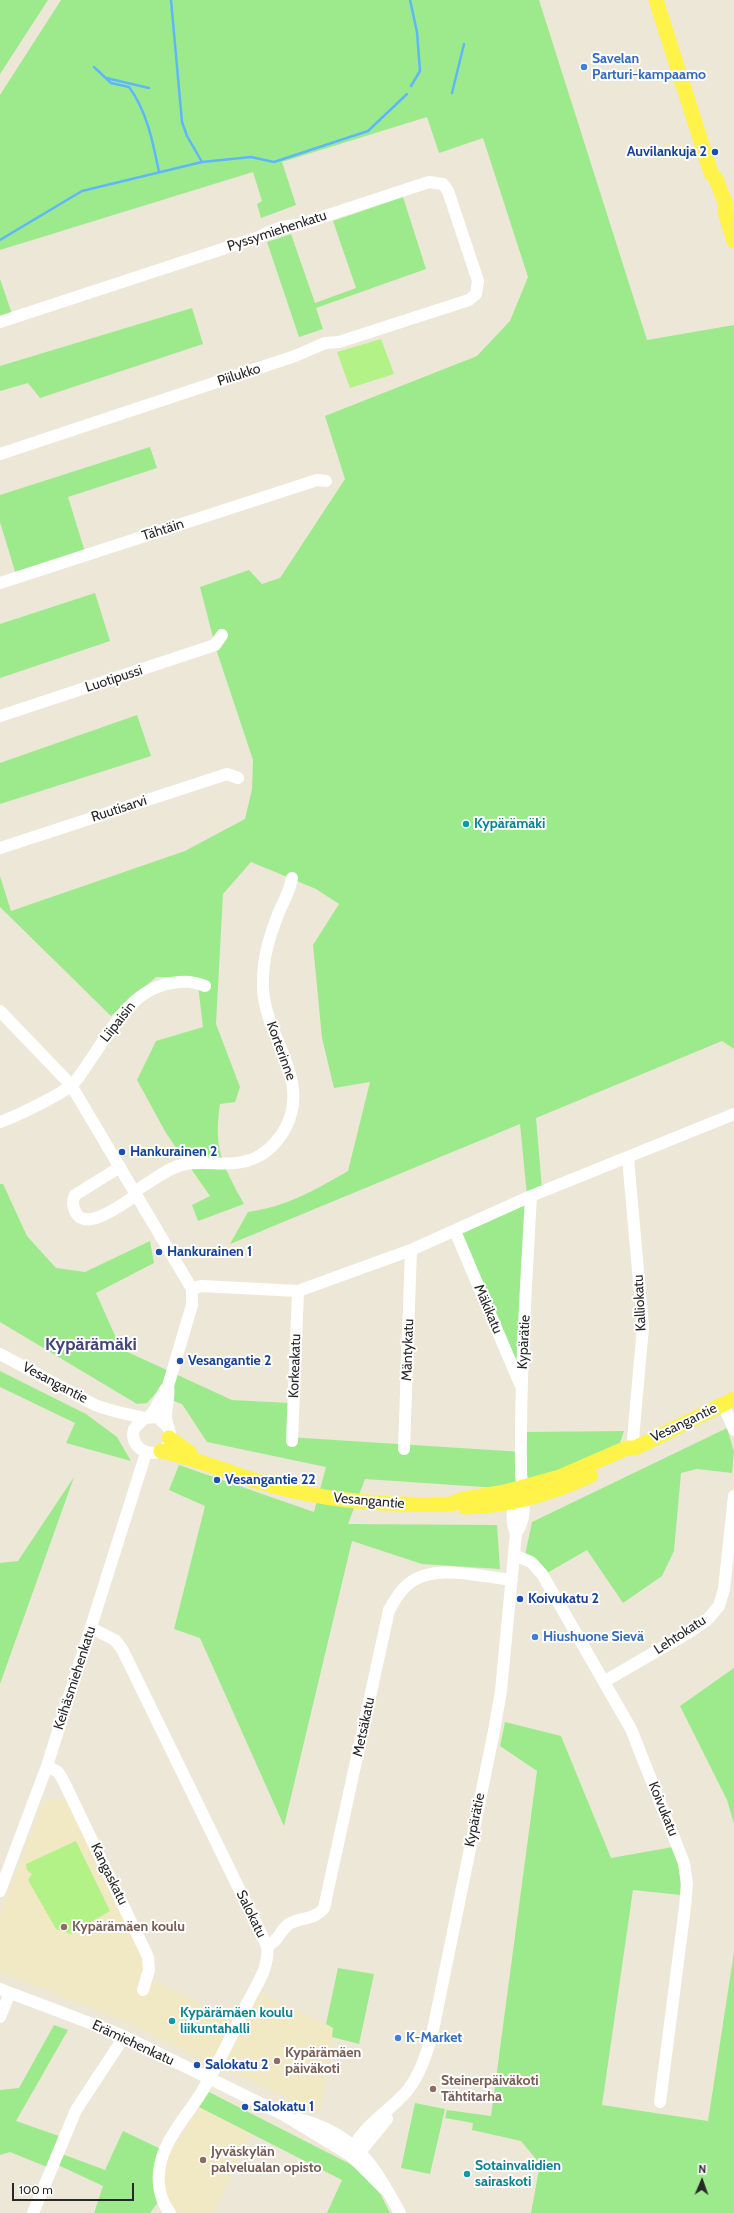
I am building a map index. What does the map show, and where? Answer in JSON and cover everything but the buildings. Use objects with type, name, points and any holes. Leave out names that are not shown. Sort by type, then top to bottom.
[{"type":"main road","points":[[656,0],[711,173],[716,179],[729,210],[734,241]]},
{"type":"main road","name":"Vesangantie","points":[[161,1451],[195,1458],[236,1475],[274,1486],[340,1500],[388,1504],[452,1504],[460,1500],[520,1497],[560,1477],[627,1448],[635,1448],[728,1402]]},
{"type":"main road","name":"Vesangantie","points":[[168,1432],[195,1458]]},
{"type":"street","name":"Pyssymiehenkatu","points":[[0,322],[259,238],[267,232],[288,225],[298,225],[428,182],[443,184],[448,191],[478,281],[476,294]]},
{"type":"street","name":"Piilukko","points":[[0,454],[296,356],[325,343],[339,342],[469,300],[476,294]]},
{"type":"street","name":"Tähtäin","points":[[0,584],[317,480],[326,481]]},
{"type":"street","name":"Luotipussi","points":[[0,716],[215,646],[222,635]]},
{"type":"street","name":"Ruutisarvi","points":[[0,848],[227,774],[238,778]]},
{"type":"street","name":"Korterinne","points":[[120,1166],[75,1194],[72,1203],[79,1218],[85,1220],[95,1219],[183,1164],[234,1164],[258,1157],[275,1144],[282,1134],[292,1116],[295,1100],[294,1082],[267,1013],[263,988],[267,942],[280,909],[291,890],[292,878]]},
{"type":"street","name":"Liipaisin","points":[[71,1085],[127,1007],[142,994],[165,984],[180,981],[194,981],[205,986]]},
{"type":"street","points":[[0,1011],[71,1085],[192,1289],[192,1305],[168,1386],[168,1432],[161,1451],[144,1458],[134,1442],[133,1432],[138,1422],[155,1410],[164,1390],[168,1386]]},
{"type":"street","points":[[0,1122],[71,1085]]},
{"type":"street","points":[[192,1289],[201,1286],[298,1292],[411,1250],[531,1196],[734,1114]]},
{"type":"street","name":"Kalliokatu","points":[[628,1158],[643,1326],[633,1439],[635,1448]]},
{"type":"street","name":"Kypärätie","points":[[355,2150],[381,2114],[400,2098],[416,2077],[424,2060],[432,2035],[494,1731],[501,1691],[516,1533],[522,1526],[524,1518],[520,1497],[522,1388],[531,1196]]},
{"type":"street","name":"Mäkikatu","points":[[455,1231],[522,1388]]},
{"type":"street","name":"Mäntykatu","points":[[404,1449],[411,1250]]},
{"type":"street","name":"Korkeakatu","points":[[292,1442],[298,1292]]},
{"type":"street","name":"Vesangantie","points":[[0,1354],[110,1411],[118,1411],[146,1417]]},
{"type":"street","points":[[728,1402],[734,1430]]},
{"type":"street","name":"Vesangantie","points":[[110,1411],[114,1417],[129,1426],[133,1432]]},
{"type":"street","points":[[146,1417],[157,1417],[168,1432]]},
{"type":"street","name":"Keihäsmiehenkatu","points":[[0,1891],[47,1766],[92,1628],[144,1458]]},
{"type":"street","name":"Lehtokatu","points":[[605,1681],[688,1633],[707,1620],[719,1606],[724,1589],[734,1496]]},
{"type":"street","name":"Koivukatu","points":[[514,1555],[531,1562],[542,1574],[605,1681],[631,1729],[684,1863],[687,1884],[660,2102]]},
{"type":"street","name":"Metsäkatu","points":[[267,1946],[275,1943],[290,1924],[315,1916],[324,1908],[389,1610],[398,1595],[408,1584],[423,1576],[436,1574],[512,1580]]},
{"type":"street","name":"Salokatu","points":[[92,1628],[115,1640],[122,1649],[267,1946],[267,1962],[263,1973],[209,2078],[167,2146],[162,2158],[159,2185],[164,2204],[170,2213]]},
{"type":"street","name":"Kangaskatu","points":[[47,1766],[58,1772],[63,1780],[148,1957],[149,1970],[144,1990]]},
{"type":"street","points":[[0,2017],[5,1991]]},
{"type":"street","name":"Erämiehenkatu","points":[[5,1991],[124,2037],[284,2115],[314,2123],[355,2150],[388,2192],[400,2213]]},
{"type":"street","points":[[33,2213],[76,2110],[124,2037]]},
{"type":"shaded area","name":"Kypärämäen koulu","points":[[44,1800],[66,1800],[143,1957],[143,1975],[232,2019],[211,2064],[124,2021],[0,1972],[0,1914]]},
{"type":"shaded area","name":"Kypärämäen päiväkoti","points":[[260,1993],[334,2028],[320,2114],[223,2068]]},
{"type":"shaded area","points":[[199,2107],[251,2133],[214,2213],[177,2213],[172,2209],[164,2194],[163,2180],[167,2158]]},
{"type":"green space","points":[[0,0],[48,0],[0,74]]},
{"type":"green space","points":[[61,0],[539,0],[647,340],[734,325],[734,1049],[722,1041],[536,1118],[542,1189],[527,1195],[520,1124],[230,1244],[248,1212],[288,1202],[312,1191],[348,1171],[370,1082],[334,1088],[322,1038],[313,945],[339,904],[316,889],[251,862],[223,894],[216,1024],[240,1087],[235,1102],[220,1104],[218,1134],[219,1146],[225,1167],[244,1204],[198,1221],[192,1205],[210,1196],[166,1133],[137,1080],[156,1041],[203,1027],[197,977],[156,977],[111,1016],[0,907],[0,876],[11,911],[185,851],[245,819],[252,789],[253,760],[216,649],[200,587],[249,570],[262,584],[280,578],[345,479],[325,416],[477,356],[510,321],[528,277],[483,138],[439,153],[427,117],[282,162],[296,205],[261,218],[257,204],[262,201],[253,172],[0,250],[0,95]]},
{"type":"green space","points":[[403,197],[426,269],[316,308],[323,329],[299,337],[267,242],[291,234],[315,303],[356,288],[333,221]]},
{"type":"green space","points":[[0,279],[12,314],[0,318]]},
{"type":"green space","points":[[192,308],[203,344],[40,398],[28,383],[0,391],[0,366]]},
{"type":"green space","points":[[381,339],[394,374],[350,388],[337,352]]},
{"type":"green space","points":[[150,447],[157,468],[68,497],[85,552],[17,578],[0,522],[0,495]]},
{"type":"green space","points":[[95,593],[110,641],[0,678],[0,624]]},
{"type":"green space","points":[[137,715],[151,756],[0,804],[0,763]]},
{"type":"green space","points":[[0,1184],[3,1184],[27,1236],[56,1268],[85,1272],[150,1241],[154,1263],[96,1293],[121,1349],[232,1400],[289,1403],[288,1437],[523,1452],[526,1432],[624,1431],[620,1443],[546,1478],[498,1488],[365,1479],[348,1524],[497,1525],[500,1569],[422,1564],[352,1541],[284,1826],[200,1638],[174,1629],[205,1506],[169,1490],[179,1465],[314,1512],[326,1467],[207,1442],[182,1404],[155,1394],[147,1403],[137,1404],[0,1322]]},
{"type":"green space","points":[[526,1202],[519,1374],[461,1232]]},
{"type":"green space","points":[[0,1371],[86,1414],[117,1437],[131,1461],[66,1443],[75,1423],[0,1387]]},
{"type":"green space","points":[[727,1428],[734,1452],[732,1473],[697,1469],[681,1473],[674,1551],[662,1576],[623,1603],[587,1550],[547,1573],[525,1555],[532,1522]]},
{"type":"green space","points":[[74,1477],[0,1684],[0,1563],[18,1561]]},
{"type":"green space","points":[[734,1668],[734,1824],[727,1800],[680,1706]]},
{"type":"green space","points":[[505,1722],[561,1736],[611,1858],[673,1847],[680,1871],[681,1895],[633,1890],[602,2105],[708,2121],[734,1952],[734,2213],[531,2213],[540,2164],[521,2141],[472,2130],[473,2123],[445,2118],[447,2110],[491,2116],[537,1771],[500,1746]]},
{"type":"green space","points":[[76,1841],[110,1911],[71,1934],[56,1929],[28,1880],[32,1874],[27,1870],[26,1864]]},
{"type":"green space","points":[[338,1968],[374,1974],[359,2044],[332,2037],[333,2028],[326,2024]]},
{"type":"green space","points":[[54,2025],[68,2030],[16,2121],[59,2136],[47,2167],[10,2152],[0,2155],[0,2090],[19,2088]]},
{"type":"green space","points":[[209,2092],[354,2166],[381,2195],[390,2213],[327,2213],[342,2180],[199,2107]]},
{"type":"green space","points":[[415,2103],[445,2109],[430,2174],[401,2168]]},
{"type":"green space","points":[[123,2131],[163,2150],[159,2201],[150,2213],[94,2213],[103,2186],[58,2165],[62,2154],[105,2170]]},
{"type":"waterway","points":[[171,0],[182,122],[187,136],[202,162]]},
{"type":"waterway","points":[[410,0],[417,32],[420,71],[411,86]]},
{"type":"waterway","points":[[452,93],[464,44]]},
{"type":"waterway","points":[[94,67],[111,83],[129,87],[135,96],[145,117],[159,172]]},
{"type":"waterway","points":[[106,78],[149,88]]},
{"type":"waterway","points":[[0,240],[82,191],[202,162],[251,157],[274,162],[368,131],[407,94]]},
{"type":"place","name":"Savelan Parturi-kampaamo","points":[[584,67]]},
{"type":"place","name":"Auvilankuja 2","points":[[715,152]]},
{"type":"place","name":"Kypärämäki","points":[[466,824]]},
{"type":"place","name":"Hankurainen 2","points":[[122,1152]]},
{"type":"place","name":"Hankurainen 1","points":[[159,1252]]},
{"type":"place","name":"Vesangantie 2","points":[[180,1361]]},
{"type":"place","name":"Vesangantie 22","points":[[217,1480]]},
{"type":"place","name":"Koivukatu 2","points":[[520,1599]]},
{"type":"place","name":"Hiushuone Sievä","points":[[535,1637]]},
{"type":"place","name":"Kypärämäen koulu","points":[[64,1927]]},
{"type":"place","name":"Kypärämäen koulu liikuntahalli","points":[[172,2021]]},
{"type":"place","name":"K-Market","points":[[398,2038]]},
{"type":"place","name":"Kypärämäen päiväkoti","points":[[277,2061]]},
{"type":"place","name":"Salokatu 2","points":[[197,2065]]},
{"type":"place","name":"Steinerpäiväkoti Tähtitarha","points":[[433,2089]]},
{"type":"place","name":"Salokatu 1","points":[[245,2107]]},
{"type":"place","name":"Jyväskylän palvelualan opisto","points":[[203,2160]]},
{"type":"place","name":"Sotainvalidien sairaskoti","points":[[467,2174]]},
{"type":"district","name":"Kypärämäki","points":[[91,1345]]}]
